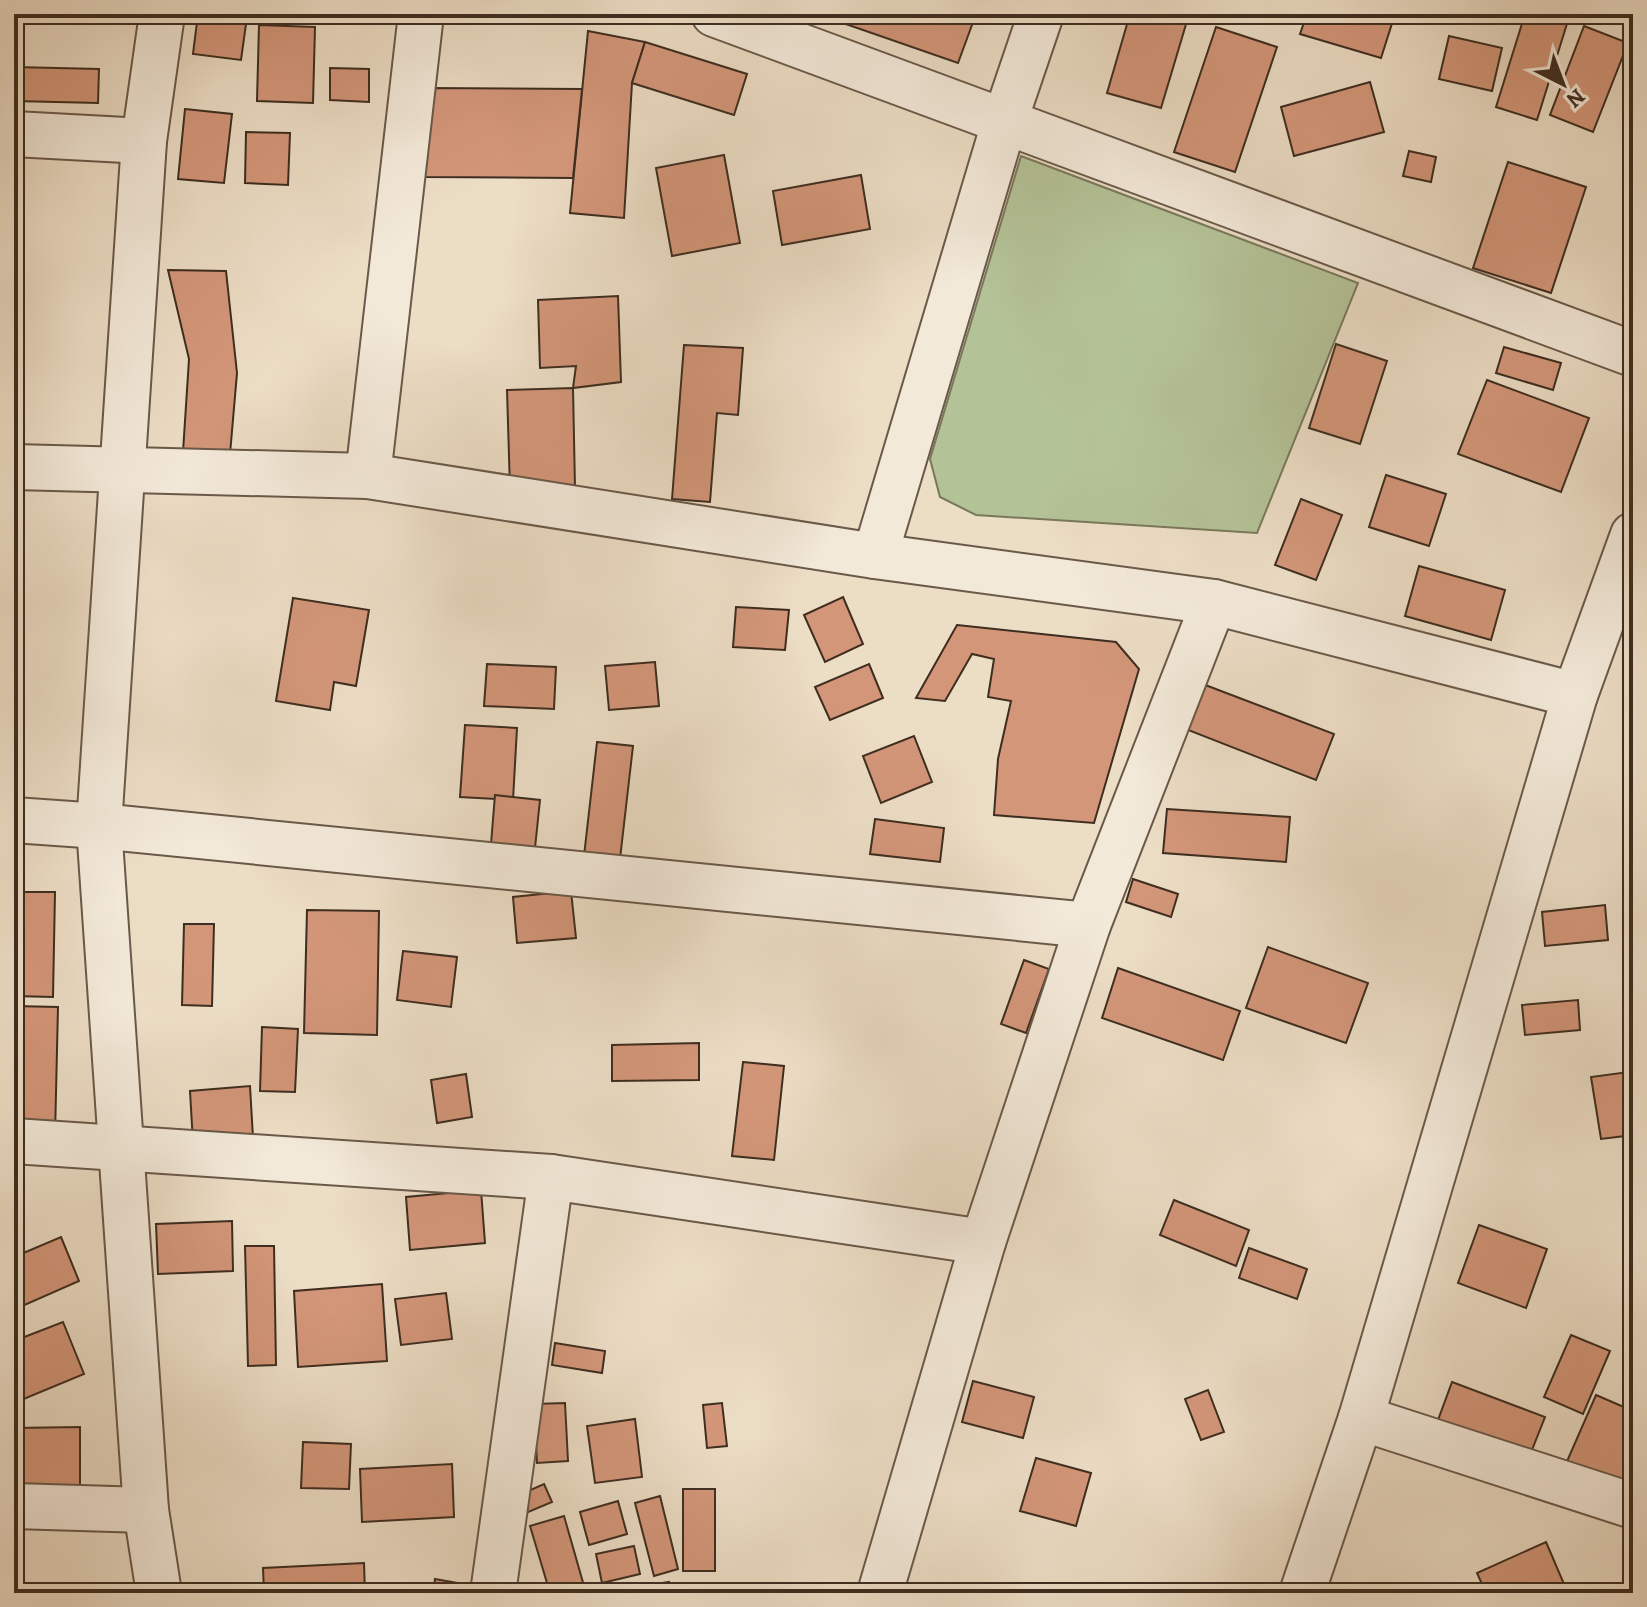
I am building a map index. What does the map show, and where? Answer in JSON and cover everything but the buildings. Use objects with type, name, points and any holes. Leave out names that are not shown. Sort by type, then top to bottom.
[{"type":"street","points":[[159,1593],[146,1510],[99,826],[144,141],[162,14]]},
{"type":"street","points":[[368,476],[421,14]]},
{"type":"street","points":[[714,14],[1633,354]]},
{"type":"street","points":[[875,556],[1005,120],[1041,14]]},
{"type":"street","points":[[14,134],[144,141]]},
{"type":"street","points":[[14,467],[368,476],[875,556],[1214,602],[1575,695]]},
{"type":"street","points":[[1302,1593],[1361,1418],[1575,695],[1633,535]]},
{"type":"street","points":[[880,1593],[983,1242],[1088,925],[1214,602]]},
{"type":"street","points":[[14,820],[1088,925]]},
{"type":"street","points":[[14,1141],[551,1177],[983,1242]]},
{"type":"street","points":[[493,1593],[551,1177]]},
{"type":"street","points":[[1361,1418],[1633,1506]]},
{"type":"street","points":[[14,1506],[146,1510]]},
{"type":"green space","points":[[1021,156],[1358,283],[1257,533],[976,515],[940,497],[930,459]]}]
